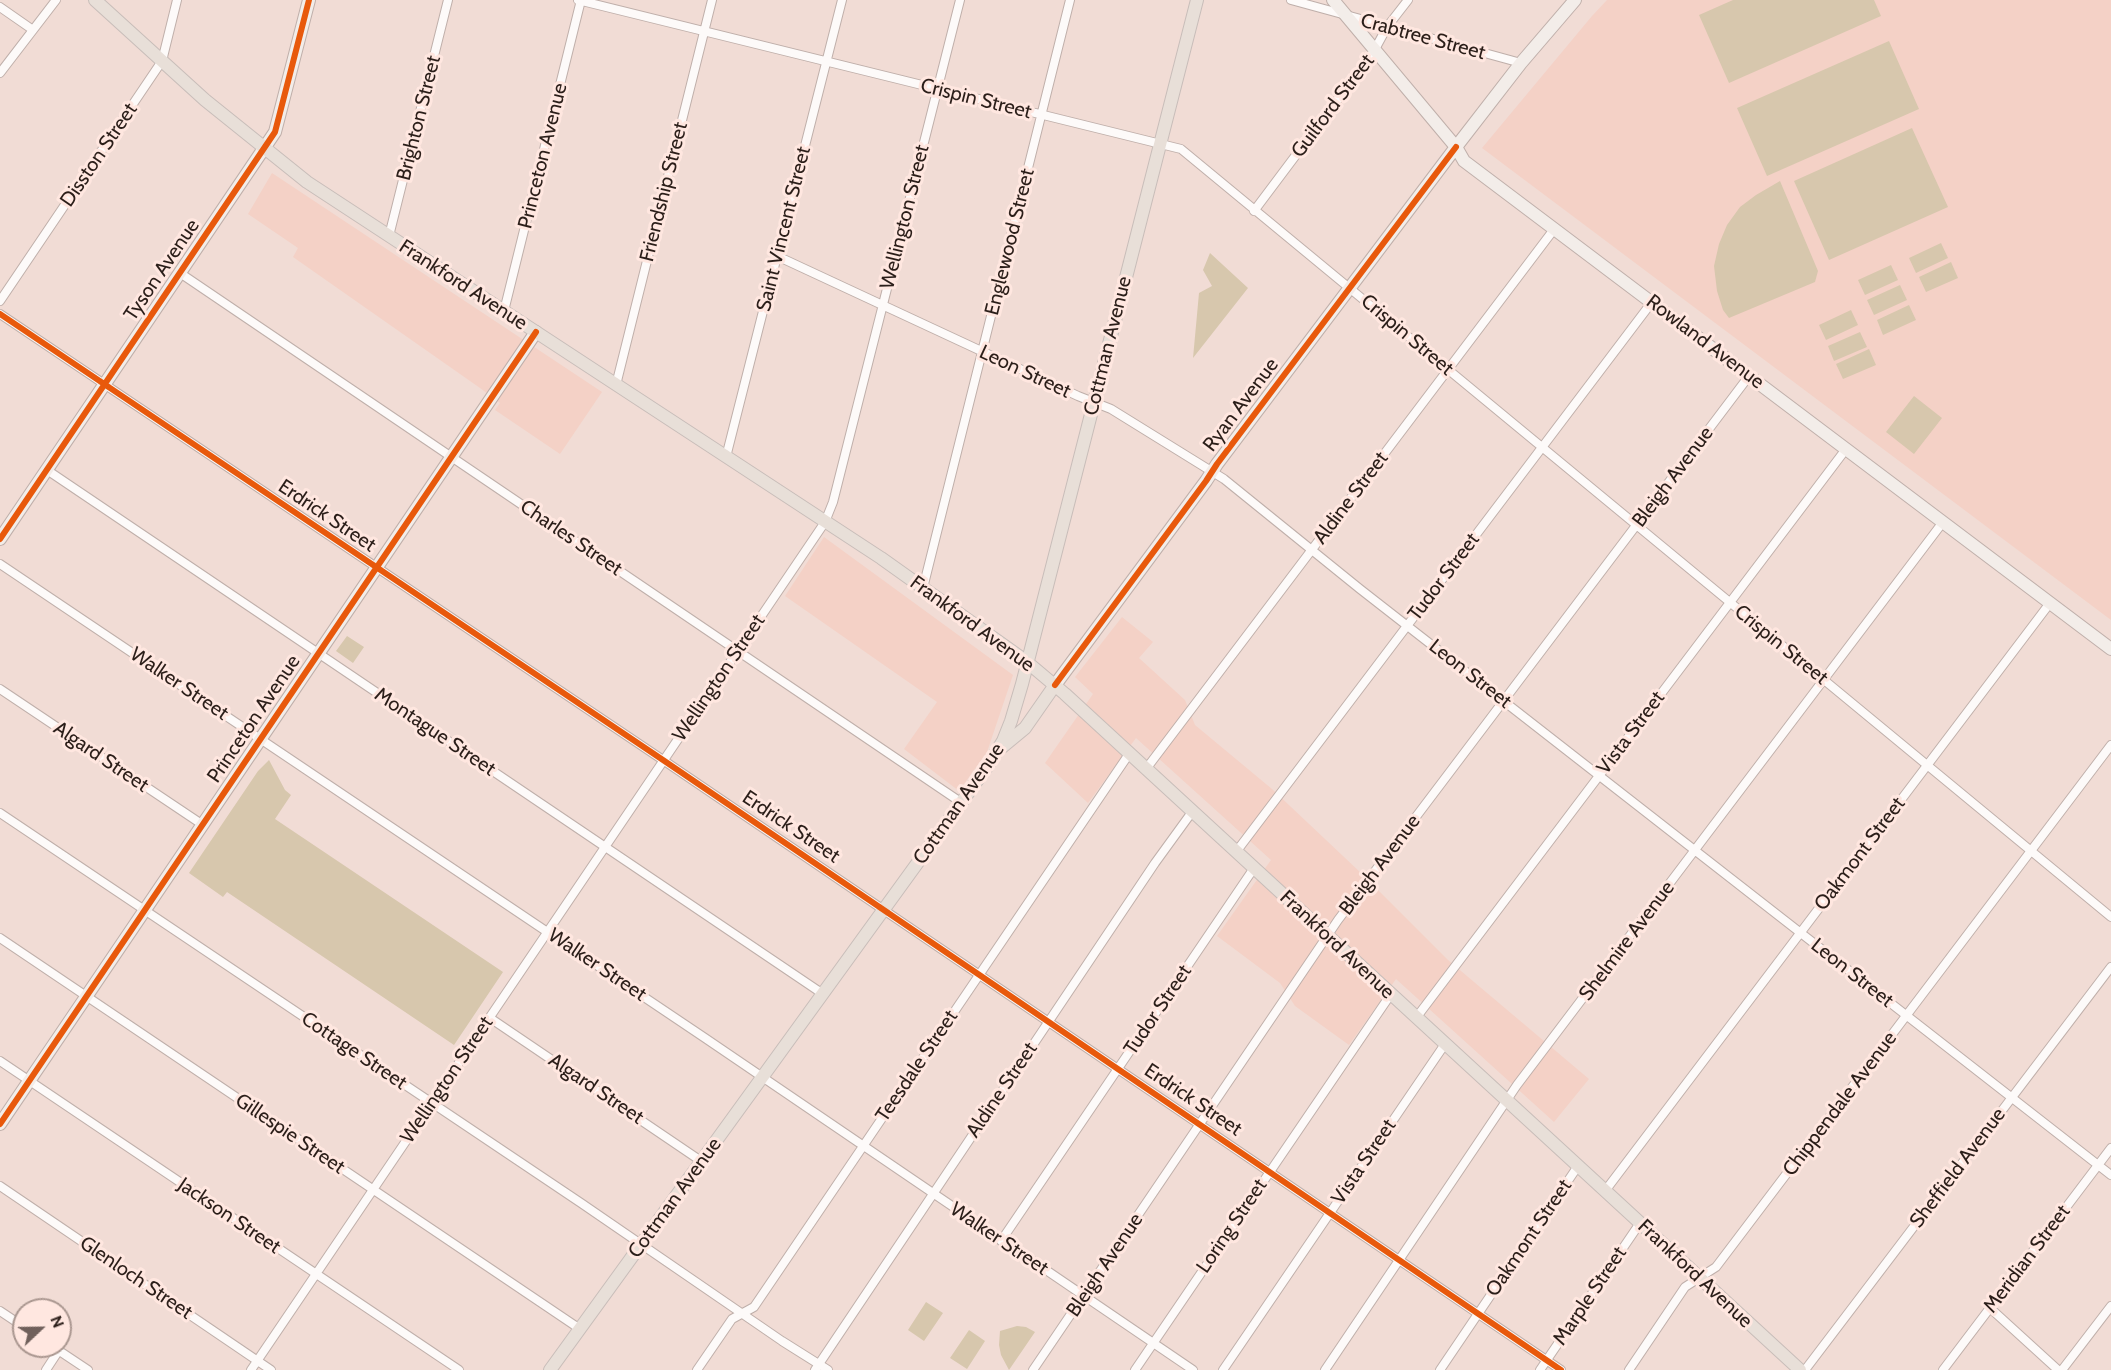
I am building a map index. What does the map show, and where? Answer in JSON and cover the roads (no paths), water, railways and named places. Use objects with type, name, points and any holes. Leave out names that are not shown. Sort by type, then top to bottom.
[{"type":"main road","name":"Frankford Avenue","points":[[95,0],[205,100],[307,182],[825,522],[1027,662],[1055,685],[1800,1370]]},
{"type":"main road","name":"Cottman Avenue","points":[[550,1370],[962,803],[998,750],[1011,721],[1027,662],[1197,0]]},
{"type":"main road","points":[[998,750],[1025,728],[1055,685]]},
{"type":"street","points":[[0,73],[56,0]]},
{"type":"street","name":"Disston Street","points":[[0,301],[162,61],[177,0]]},
{"type":"street","name":"Tyson Avenue","points":[[0,539],[275,132],[309,0]]},
{"type":"street","name":"Brighton Street","points":[[389,236],[448,0]]},
{"type":"street","name":"Crispin Street","points":[[580,0],[1181,149],[2111,917]]},
{"type":"street","name":"Princeton Avenue","points":[[504,311],[580,0]]},
{"type":"street","name":"Friendship Street","points":[[616,385],[712,0]]},
{"type":"street","name":"Saint Vincent Street","points":[[726,457],[842,0]]},
{"type":"street","name":"Wellington Street","points":[[251,1370],[825,522],[833,502],[960,0]]},
{"type":"street","name":"Englewood Street","points":[[923,588],[1070,0]]},
{"type":"street","name":"Crabtree Street","points":[[1291,0],[1521,63]]},
{"type":"street","name":"Rowland Avenue","points":[[1333,0],[1455,147],[1464,161],[2111,649]]},
{"type":"street","name":"Guilford Street","points":[[1254,211],[1374,51],[1408,0]]},
{"type":"street","name":"Ryan Avenue","points":[[1055,685],[1455,147],[1521,63],[1575,0]]},
{"type":"street","points":[[0,7],[33,30]]},
{"type":"street","name":"Aldine Street","points":[[1146,769],[1555,228]]},
{"type":"street","name":"Leon Street","points":[[777,256],[982,352],[1111,409],[1213,472],[2111,1175]]},
{"type":"street","name":"Charles Street","points":[[180,273],[962,803]]},
{"type":"street","name":"Tudor Street","points":[[1236,852],[1652,302]]},
{"type":"street","name":"Erdrick Street","points":[[0,314],[980,974],[1561,1370]]},
{"type":"street","name":"Princeton Avenue","points":[[0,1124],[536,332]]},
{"type":"street","name":"Bleigh Avenue","points":[[1034,1370],[1327,936],[1749,376]]},
{"type":"street","name":"Vista Street","points":[[1416,1018],[1845,449]]},
{"type":"street","name":"Montague Street","points":[[47,470],[823,994]]},
{"type":"street","name":"Shelmire Avenue","points":[[1325,1370],[1507,1101],[1943,522]]},
{"type":"street","name":"Walker Street","points":[[0,564],[548,932],[1193,1370]]},
{"type":"street","name":"Oakmont Street","points":[[1605,1191],[2050,603]]},
{"type":"street","name":"Algard Street","points":[[0,689],[202,825]]},
{"type":"street","name":"Chippendale Avenue","points":[[1629,1370],[1685,1287],[1716,1268],[2111,745]]},
{"type":"street","name":"Teesdale Street","points":[[697,1370],[732,1318],[754,1307],[1129,754]]},
{"type":"street","name":"Aldine Street","points":[[817,1367],[932,1193],[1155,863],[1192,812]]},
{"type":"street","name":"Cottage Street","points":[[0,813],[642,1244],[817,1367],[828,1370]]},
{"type":"street","name":"Tudor Street","points":[[1001,1241],[1254,868]]},
{"type":"street","name":"Gillespie Street","points":[[0,938],[580,1329]]},
{"type":"street","name":"Sheffield Avenue","points":[[1805,1370],[2111,967]]},
{"type":"street","name":"Loring Street","points":[[1134,1370],[1391,994]]},
{"type":"street","name":"Algard Street","points":[[490,1018],[701,1161]]},
{"type":"street","name":"Vista Street","points":[[1223,1370],[1444,1044]]},
{"type":"street","name":"Jackson Street","points":[[0,1061],[459,1370]]},
{"type":"street","name":"Meridian Street","points":[[1943,1370],[2111,1148]]},
{"type":"street","name":"Oakmont Street","points":[[1440,1370],[1578,1166]]},
{"type":"street","name":"Glenloch Street","points":[[0,1186],[272,1370]]},
{"type":"street","name":"Marple Street","points":[[1540,1370],[1640,1223]]},
{"type":"street","points":[[1990,1308],[2060,1370],[2111,1306]]},
{"type":"street","points":[[71,1358],[88,1370]]}]
